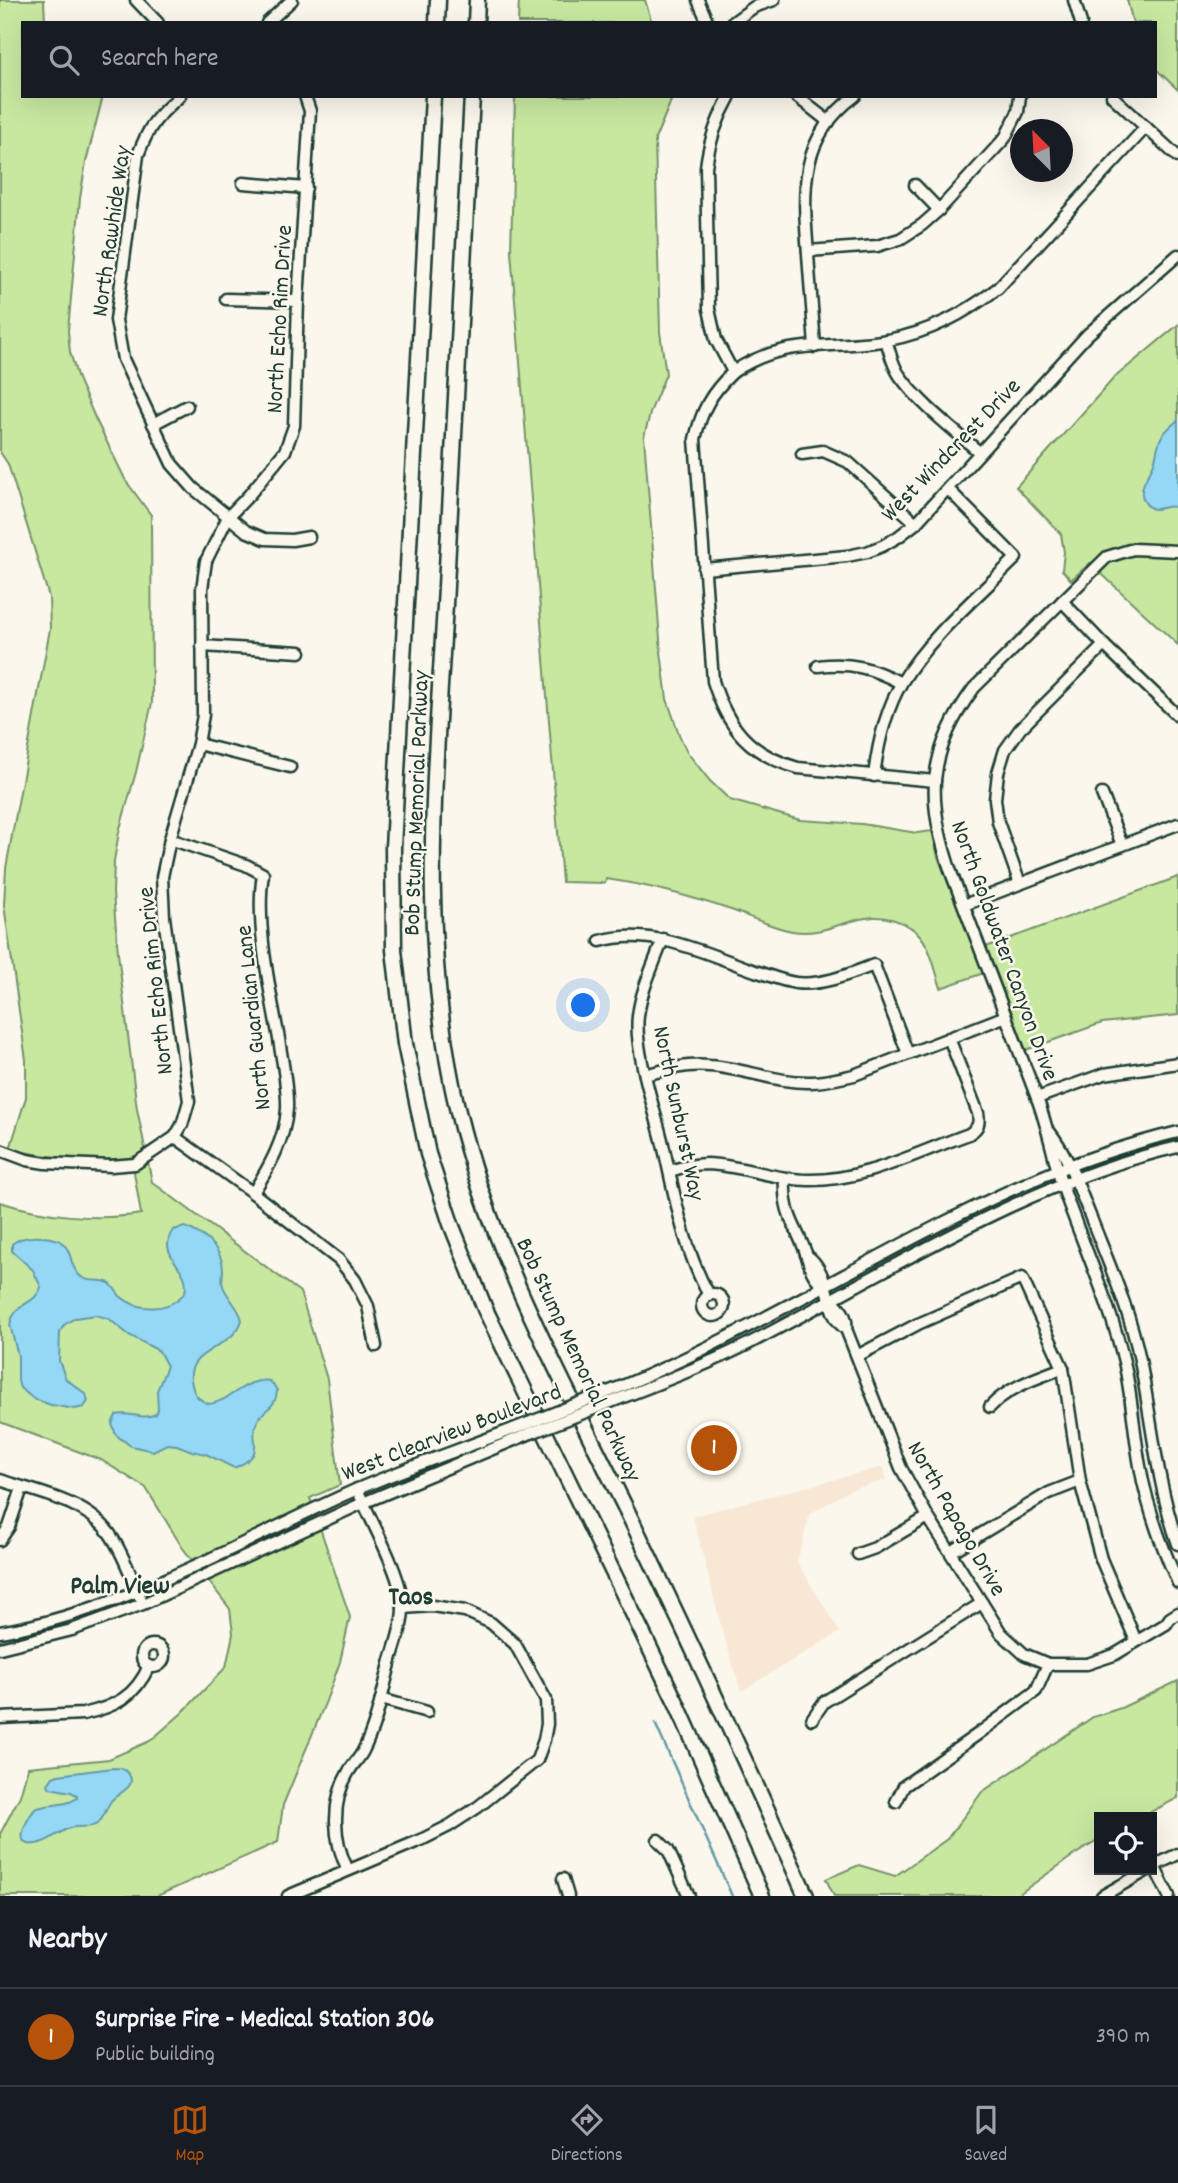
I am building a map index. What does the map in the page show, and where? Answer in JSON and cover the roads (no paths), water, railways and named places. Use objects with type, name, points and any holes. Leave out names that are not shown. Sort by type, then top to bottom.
[{"type":"highway","points":[[437,21],[438,0]]},
{"type":"highway","points":[[476,21],[477,0]]},
{"type":"highway","name":"Bob Stump Memorial Parkway","points":[[433,98],[393,848],[394,950],[411,1077],[437,1183],[476,1288],[676,1702],[762,1896]]},
{"type":"highway","name":"Bob Stump Memorial Parkway","points":[[472,98],[433,822],[433,946],[445,1050],[474,1171],[516,1284],[699,1659],[806,1896]]},
{"type":"street","points":[[269,21],[292,0]]},
{"type":"street","points":[[698,0],[707,21]]},
{"type":"street","points":[[735,21],[754,8],[774,0]]},
{"type":"street","points":[[1074,0],[1080,21]]},
{"type":"street","points":[[142,2],[156,21]]},
{"type":"street","name":"North Rawhide Way","points":[[178,98],[157,116],[138,155],[116,320],[122,359],[172,464],[193,488],[246,531],[265,539],[292,540],[309,537]]},
{"type":"street","name":"North Echo Rim Drive","points":[[175,1137],[182,1125],[189,1101],[164,917],[162,877],[170,839],[198,744],[203,715],[202,589],[206,561],[228,517],[285,451],[294,426],[298,301],[310,111],[306,98]]},
{"type":"street","points":[[729,98],[716,122],[708,147],[706,167],[710,317],[716,340],[733,372]]},
{"type":"street","points":[[799,98],[829,122]]},
{"type":"street","points":[[815,346],[805,217],[806,178],[814,149],[829,122],[853,98]]},
{"type":"street","points":[[808,251],[877,246],[901,239],[922,226],[1005,138],[1018,112],[1020,98]]},
{"type":"street","points":[[1113,98],[1178,157]]},
{"type":"street","points":[[935,781],[791,766],[758,752],[727,716],[713,681],[695,439],[698,424],[709,398],[733,372],[754,359],[786,348],[886,340],[930,329],[975,306],[998,288],[1146,127]]},
{"type":"street","points":[[243,183],[306,188]]},
{"type":"street","points":[[915,186],[939,210]]},
{"type":"street","name":"West Windcrest Drive","points":[[704,569],[847,556],[867,552],[898,537],[916,523],[948,489],[1087,335],[1178,256]]},
{"type":"street","points":[[226,299],[298,301]]},
{"type":"street","points":[[886,340],[893,364],[905,382],[979,453]]},
{"type":"street","points":[[153,424],[187,406]]},
{"type":"street","points":[[802,454],[823,451],[848,462],[916,523]]},
{"type":"street","points":[[874,776],[885,719],[901,683],[938,636],[1016,558],[948,489]]},
{"type":"street","name":"North Goldwater Canyon Drive","points":[[1178,551],[1133,549],[1107,557],[974,688],[959,708],[942,743],[935,781],[935,812],[941,845],[1037,1098],[1049,1131],[1051,1146],[1075,1180],[1129,1319],[1139,1359],[1162,1491],[1178,1544]]},
{"type":"street","points":[[1062,601],[1178,716]]},
{"type":"street","points":[[1020,884],[998,822],[995,799],[998,773],[1005,750],[1020,729],[1104,645]]},
{"type":"street","points":[[202,646],[300,652]]},
{"type":"street","points":[[818,666],[836,663],[855,665],[876,670],[901,683]]},
{"type":"street","points":[[198,744],[290,768]]},
{"type":"street","points":[[1102,794],[1122,845]]},
{"type":"street","points":[[964,905],[1178,824]]},
{"type":"street","name":"North Guardian Lane","points":[[170,839],[246,865],[263,874],[260,892],[262,921],[269,986],[283,1062],[287,1108],[282,1138],[253,1193]]},
{"type":"street","points":[[600,941],[637,936],[663,939],[796,983],[813,983],[841,977],[874,965],[908,1054]]},
{"type":"street","name":"North Sunburst Way","points":[[663,939],[638,1016],[638,1033],[645,1074],[692,1257],[698,1276],[709,1295]]},
{"type":"street","points":[[645,1074],[674,1067],[712,1066],[776,1079],[814,1083],[854,1075],[1006,1016]]},
{"type":"street","points":[[670,1171],[707,1164],[785,1179],[831,1179],[853,1175],[969,1134],[978,1127],[978,1113],[950,1038]]},
{"type":"street","points":[[1037,1098],[1104,1074],[1178,1063]]},
{"type":"street","name":"West Clearview Boulevard","points":[[589,1405],[707,1348],[958,1215],[1064,1168],[1178,1132]]},
{"type":"street","points":[[0,1150],[27,1160],[45,1163],[119,1166],[135,1164],[175,1137],[339,1260],[355,1280],[368,1306],[376,1346]]},
{"type":"street","name":"West Clearview Boulevard","points":[[0,1648],[72,1630],[144,1604],[529,1429],[589,1405],[700,1368],[961,1230],[1075,1180],[1178,1147]]},
{"type":"street","name":"North Goldwater Canyon Drive","points":[[1064,1168],[1062,1185],[1114,1323],[1125,1368],[1146,1495],[1178,1583]]},
{"type":"street","name":"North Papago Drive","points":[[785,1179],[787,1212],[817,1281],[840,1307],[847,1321],[846,1329],[901,1468],[928,1517],[1001,1633],[1024,1654],[1048,1664]]},
{"type":"street","points":[[857,1356],[918,1324],[1022,1278],[1063,1368],[1080,1481],[1101,1559],[1136,1641]]},
{"type":"street","points":[[990,1407],[1003,1394],[1034,1378],[1063,1368]]},
{"type":"street","name":"West Clearview Boulevard","points":[[0,1632],[64,1618],[138,1592],[356,1489],[529,1429]]},
{"type":"street","points":[[0,1480],[66,1503],[99,1522],[117,1545],[144,1604]]},
{"type":"street","points":[[951,1552],[1049,1493],[1080,1481]]},
{"type":"street","points":[[0,1539],[9,1527],[22,1488]]},
{"type":"street","points":[[348,1870],[340,1855],[335,1830],[339,1798],[347,1774],[363,1753],[381,1699],[403,1608],[398,1582],[356,1489]]},
{"type":"street","points":[[858,1554],[875,1548],[928,1517]]},
{"type":"street","points":[[812,1719],[824,1702],[982,1603]]},
{"type":"street","points":[[288,1896],[449,1826],[516,1779],[537,1760],[547,1724],[546,1700],[515,1644],[491,1623],[464,1611],[432,1606],[403,1608]]},
{"type":"street","points":[[896,1802],[904,1786],[1036,1691],[1048,1664],[1087,1664],[1114,1655],[1166,1624],[1178,1613]]},
{"type":"street","points":[[1166,1624],[1178,1623]]},
{"type":"street","points":[[0,1718],[96,1712],[130,1695],[142,1682],[149,1667]]},
{"type":"street","points":[[381,1699],[427,1712]]},
{"type":"street","points":[[659,1840],[668,1850],[689,1896]]},
{"type":"street","points":[[1157,1865],[1178,1854]]},
{"type":"street","points":[[1102,1896],[1139,1875]]},
{"type":"street","points":[[1156,1875],[1169,1896]]},
{"type":"street","points":[[563,1879],[568,1896]]},
{"type":"water","points":[[1178,420],[1178,508],[1150,508],[1143,500],[1142,489],[1154,463],[1160,439]]},
{"type":"water","points":[[185,1227],[205,1238],[220,1255],[223,1286],[242,1320],[229,1338],[194,1363],[191,1373],[196,1394],[209,1404],[225,1399],[253,1382],[270,1381],[277,1390],[272,1405],[257,1422],[254,1452],[245,1462],[234,1468],[206,1454],[177,1445],[167,1444],[153,1451],[131,1446],[116,1435],[112,1424],[116,1415],[146,1417],[156,1414],[157,1391],[167,1366],[159,1351],[129,1335],[109,1319],[96,1315],[75,1318],[64,1325],[60,1332],[59,1361],[66,1379],[86,1394],[88,1401],[84,1407],[75,1409],[34,1399],[20,1388],[18,1381],[18,1356],[10,1325],[20,1307],[34,1298],[41,1287],[33,1270],[12,1251],[12,1244],[28,1237],[59,1240],[67,1248],[75,1270],[81,1277],[109,1283],[127,1301],[154,1308],[179,1299],[185,1292],[184,1276],[168,1248],[173,1230]]},
{"type":"water","points":[[113,1768],[126,1771],[131,1782],[111,1801],[97,1824],[70,1828],[41,1843],[28,1844],[24,1841],[23,1831],[35,1809],[67,1803],[77,1798],[77,1795],[71,1792],[50,1788],[48,1784],[53,1777]]},
{"type":"waterway","points":[[655,1723],[732,1896]]},
{"type":"place","name":"Surprise Fire - Medical Station 306","points":[[714,1448]]},
{"type":"district","name":"Palm View","points":[[120,1584]]},
{"type":"district","name":"Taos","points":[[411,1595]]}]
